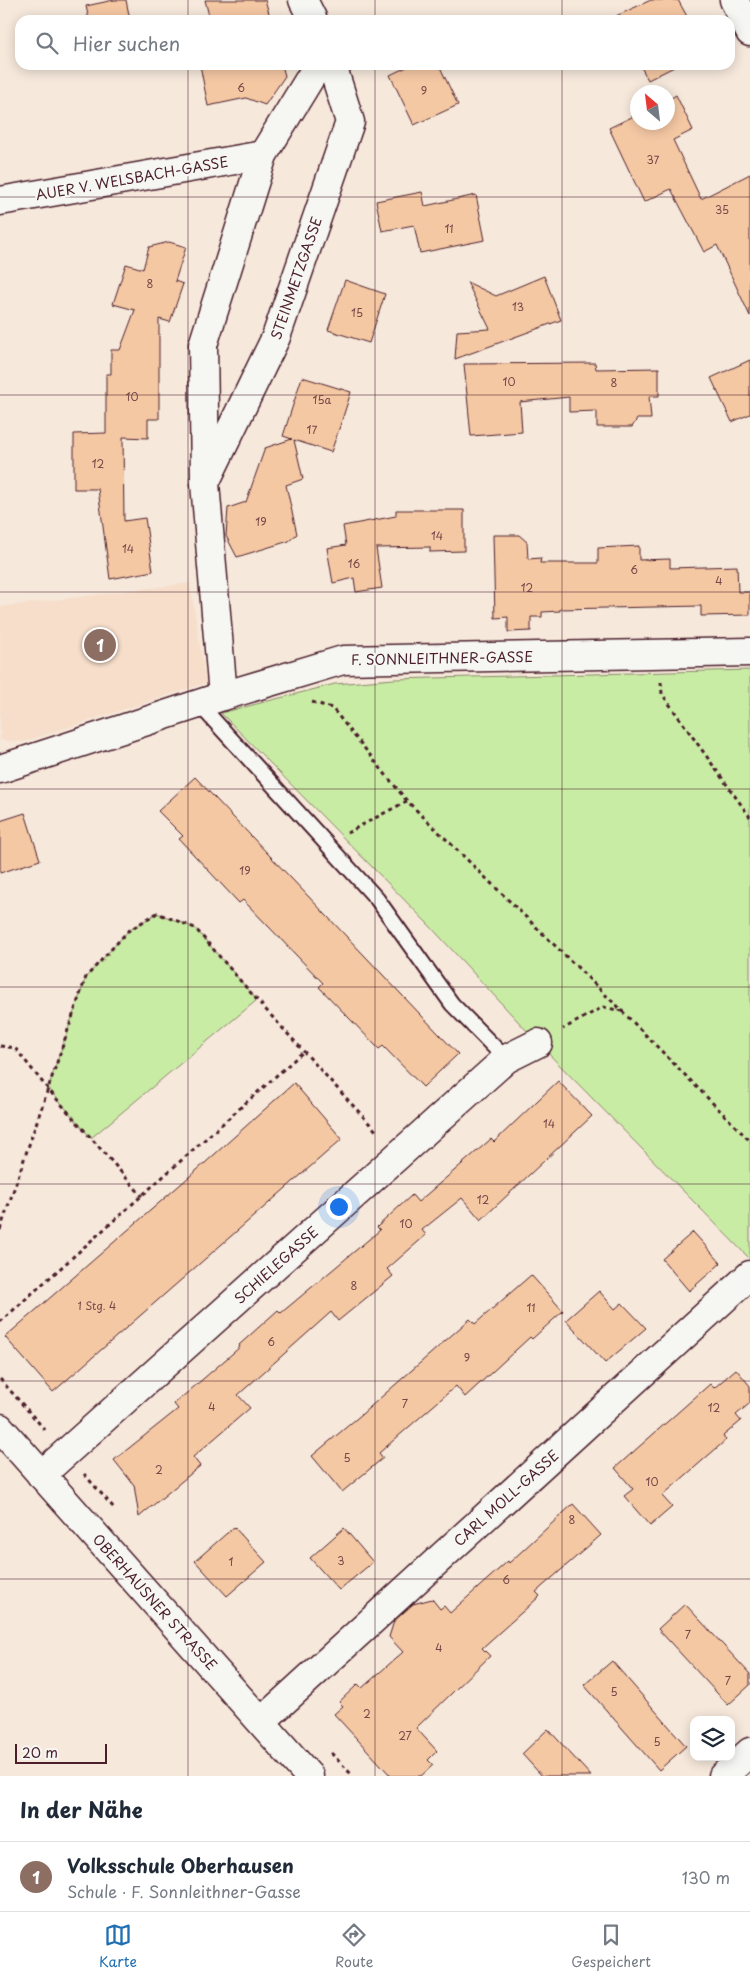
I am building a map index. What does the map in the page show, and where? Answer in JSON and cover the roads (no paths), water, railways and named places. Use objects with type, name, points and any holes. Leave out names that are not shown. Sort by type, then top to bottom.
[{"type":"street","points":[[303,0],[310,15]]},
{"type":"street","points":[[734,0],[749,28]]},
{"type":"street","points":[[211,700],[203,345],[263,155],[315,70]]},
{"type":"street","name":"STEINMETZGASSE","points":[[205,483],[276,337],[350,122],[334,70]]},
{"type":"street","name":"AUER V. WELSBACH-GASSE","points":[[0,201],[263,155]]},
{"type":"street","name":"F. SONNLEITHNER-GASSE","points":[[4,762],[343,660],[750,652]]},
{"type":"street","name":"SCHIELEGASSE","points":[[41,1475],[506,1059],[538,1043]]},
{"type":"street","name":"CARL MOLL-GASSE","points":[[262,1721],[750,1275]]},
{"type":"street","name":"OBERHAUSNER STRASSE","points":[[0,1428],[310,1776]]},
{"type":"street","points":[[723,1776],[750,1752]]},
{"type":"lane","points":[[211,700],[327,845],[377,899],[452,1004],[506,1059]]},
{"type":"place","name":"Volksschule Oberhausen","points":[[100,645]]}]
